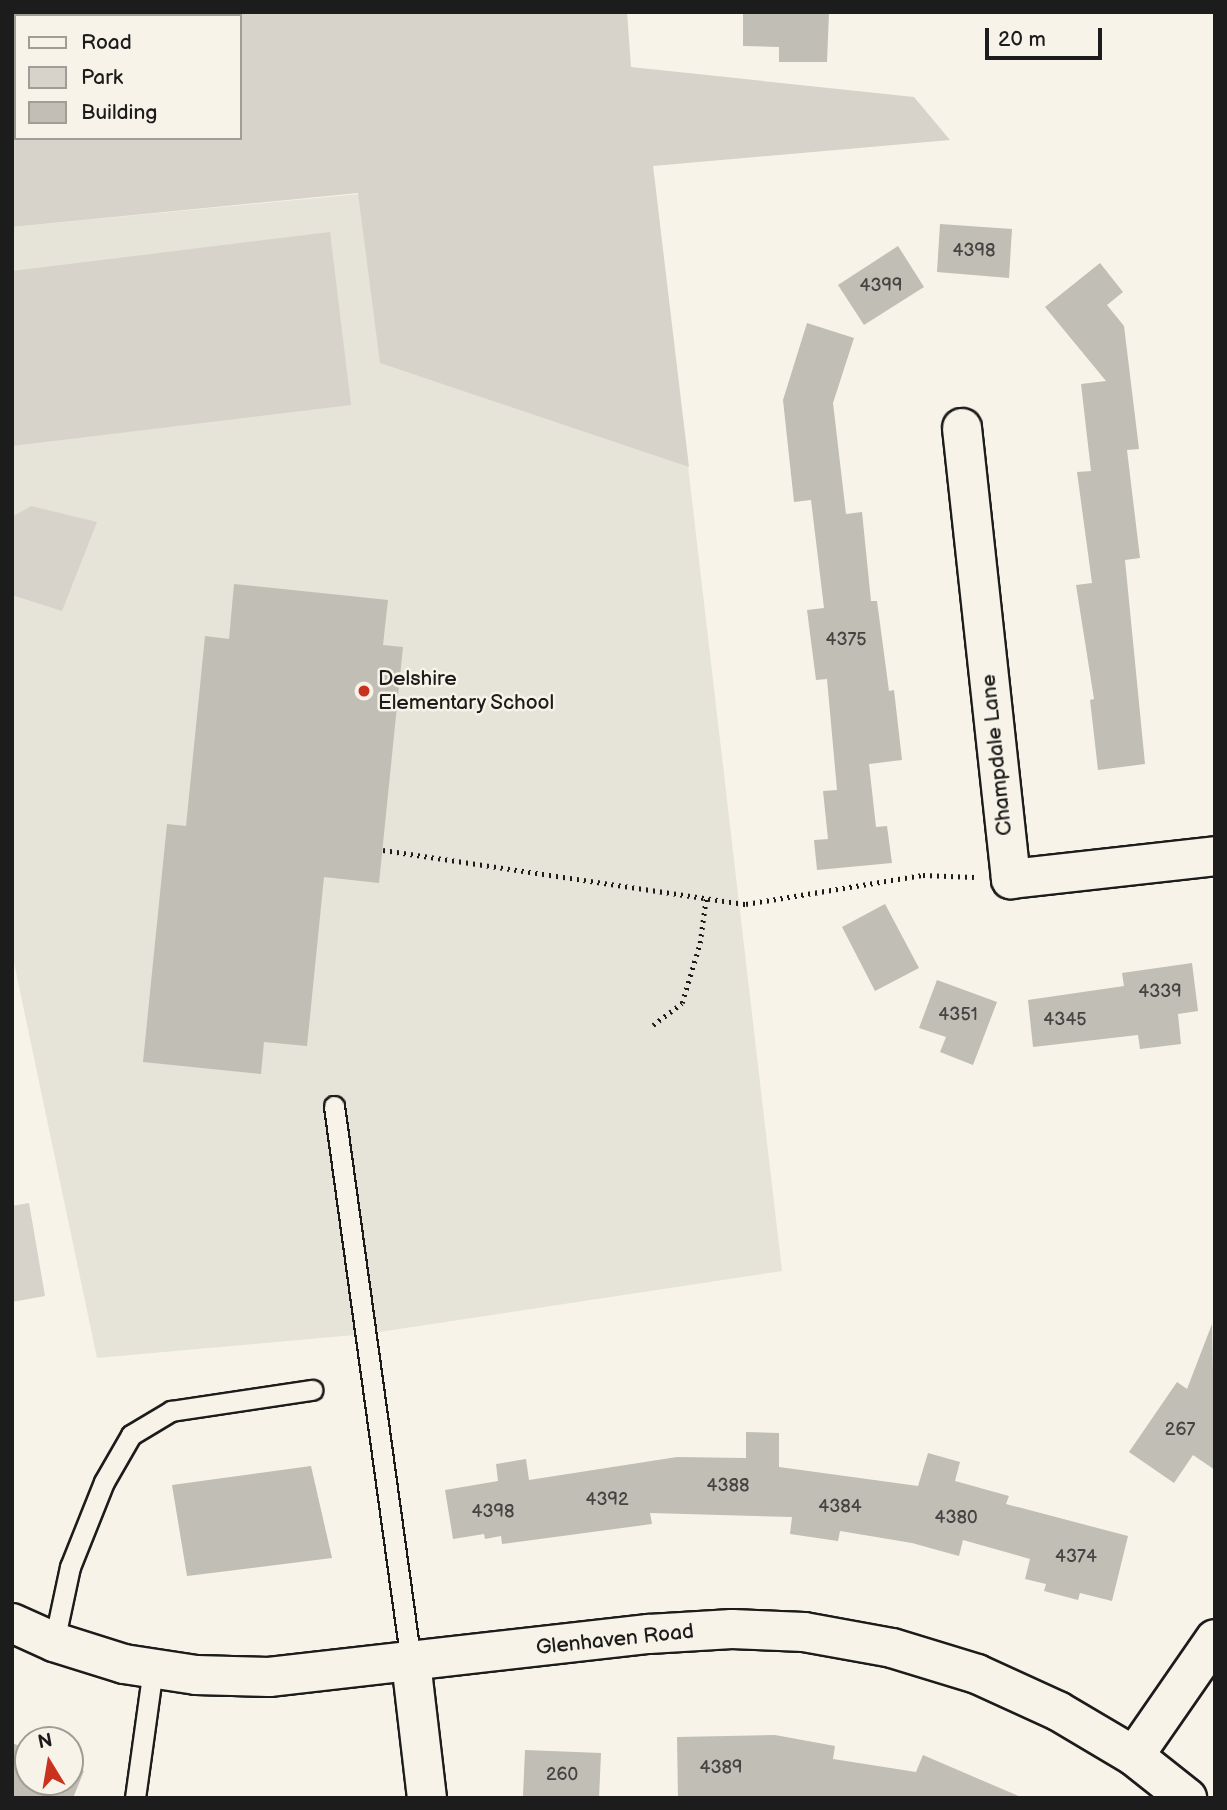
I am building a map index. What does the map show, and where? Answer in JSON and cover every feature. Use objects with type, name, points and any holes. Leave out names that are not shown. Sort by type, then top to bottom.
[{"type":"street","name":"Champdale Lane","points":[[962,428],[1011,879]]},
{"type":"street","points":[[1011,879],[1215,856]]},
{"type":"street","name":"Glenhaven Road","points":[[12,1623],[54,1642],[153,1668],[196,1675],[269,1677],[663,1633],[732,1629],[804,1632],[892,1648],[977,1674],[1058,1711],[1135,1756],[1187,1798]]},
{"type":"street","points":[[1135,1756],[1215,1639]]},
{"type":"street","points":[[411,1662],[427,1798]]},
{"type":"lane","points":[[334,1106],[411,1662]]},
{"type":"lane","points":[[54,1642],[69,1567],[104,1482],[131,1435],[171,1410],[312,1390]]},
{"type":"lane","points":[[135,1798],[153,1668]]},
{"type":"path","points":[[383,850],[746,904],[923,875],[1011,879]]},
{"type":"path","points":[[653,1025],[681,1003],[700,943],[706,898]]},
{"type":"shaded area","name":"Delshire Elementary School","points":[[653,166],[782,1271],[366,1334],[97,1358],[12,953],[12,227]]},
{"type":"green space","points":[[627,12],[631,67],[914,97],[950,140],[653,166],[689,467],[380,363],[358,193],[12,227],[12,22],[14,140],[242,140],[242,14],[34,14]]},
{"type":"green space","points":[[330,232],[351,405],[12,446],[12,271]]},
{"type":"green space","points":[[31,506],[97,522],[62,611],[12,595],[12,517]]},
{"type":"green space","points":[[29,1203],[45,1296],[12,1302],[12,1206]]},
{"type":"building","points":[[743,12],[829,12],[827,62],[779,62],[779,47],[743,46]]},
{"type":"building","points":[[940,224],[1012,229],[1009,278],[937,272]]},
{"type":"building","points":[[898,246],[924,287],[864,325],[838,285]]},
{"type":"building","points":[[1100,263],[1123,292],[1107,305],[1124,326],[1139,449],[1127,450],[1140,558],[1125,560],[1145,764],[1098,770],[1090,700],[1094,699],[1076,585],[1092,583],[1077,472],[1091,471],[1081,384],[1106,381],[1045,307]]},
{"type":"building","points":[[807,323],[854,338],[833,403],[846,514],[862,512],[871,601],[877,601],[889,691],[894,690],[902,760],[869,764],[876,827],[887,826],[892,863],[817,870],[814,840],[828,839],[823,791],[837,790],[827,679],[816,680],[807,610],[824,608],[811,500],[794,502],[783,400]]},
{"type":"building","points":[[234,584],[388,600],[383,645],[403,647],[379,883],[324,877],[307,1046],[264,1042],[261,1074],[143,1062],[167,824],[186,826],[205,636],[229,639]]},
{"type":"building","points":[[885,904],[919,968],[875,991],[842,927]]},
{"type":"building","points":[[1192,963],[1198,1011],[1178,1014],[1181,1044],[1140,1049],[1138,1035],[1033,1047],[1028,1000],[1124,986],[1122,973]]},
{"type":"building","points":[[937,980],[997,1002],[973,1065],[940,1052],[946,1037],[919,1028]]},
{"type":"building","points":[[1212,1324],[1215,1470],[1193,1455],[1174,1483],[1129,1452],[1177,1382],[1187,1389]]},
{"type":"building","points":[[746,1432],[779,1433],[779,1467],[918,1486],[928,1453],[960,1462],[955,1481],[1009,1496],[1006,1504],[1128,1536],[1112,1601],[1080,1593],[1078,1600],[1044,1591],[1046,1584],[1025,1579],[1030,1559],[963,1540],[959,1556],[912,1543],[840,1531],[838,1541],[790,1534],[792,1517],[650,1513],[652,1524],[502,1544],[501,1536],[485,1539],[484,1534],[453,1539],[445,1490],[498,1481],[496,1464],[526,1459],[529,1480],[677,1457],[746,1458]]},
{"type":"building","points":[[311,1466],[332,1558],[187,1576],[172,1485]]},
{"type":"building","points":[[775,1735],[835,1746],[833,1759],[916,1772],[923,1755],[1023,1798],[678,1798],[677,1737]]},
{"type":"building","points":[[12,1743],[14,1796],[74,1796],[73,1798],[12,1798]]},
{"type":"building","points":[[525,1750],[601,1753],[599,1798],[523,1796]]},
{"type":"place","name":"Delshire Elementary School","points":[[364,691]]}]
